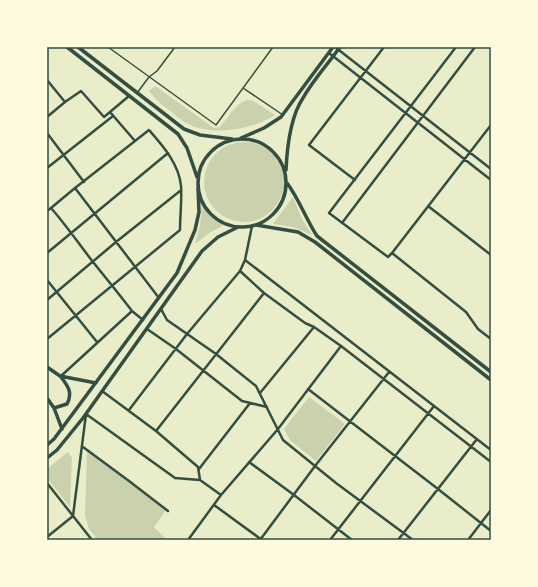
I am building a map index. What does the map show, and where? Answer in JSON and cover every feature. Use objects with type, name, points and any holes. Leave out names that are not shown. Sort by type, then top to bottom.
[{"type":"street","points":[[67,47],[172,129],[183,140],[198,179]]},
{"type":"street","points":[[78,47],[184,129],[200,135],[254,140],[267,146],[281,162],[287,182],[285,196],[279,208],[270,218],[254,226],[245,260],[240,271],[187,334],[129,410]]},
{"type":"street","points":[[355,180],[309,145],[384,47]]},
{"type":"street","points":[[456,47],[329,213],[388,258],[491,125]]},
{"type":"street","points":[[342,223],[475,47]]},
{"type":"street","points":[[336,48],[491,169]]},
{"type":"street","points":[[47,445],[62,429],[177,273],[195,230],[199,212],[198,179],[203,162],[210,153],[224,143],[270,125],[283,115],[329,52],[336,48]]},
{"type":"street","points":[[286,175],[291,134],[299,105],[333,56],[336,48]]},
{"type":"street","points":[[329,52],[491,180]]},
{"type":"street","points":[[47,80],[65,102]]},
{"type":"street","points":[[47,117],[65,102],[82,91],[104,117],[129,96]]},
{"type":"street","points":[[110,112],[135,140]]},
{"type":"street","points":[[47,168],[113,116]]},
{"type":"street","points":[[47,211],[149,130],[168,153],[175,165],[181,185],[180,230],[47,339]]},
{"type":"street","points":[[47,133],[84,182]]},
{"type":"street","points":[[47,253],[168,153]]},
{"type":"street","points":[[287,182],[317,236],[491,372]]},
{"type":"street","points":[[75,188],[159,298]]},
{"type":"street","points":[[198,188],[202,203],[211,215],[224,224],[238,227],[254,226],[298,232],[315,242],[491,380]]},
{"type":"street","points":[[47,300],[180,191]]},
{"type":"street","points":[[428,206],[491,255]]},
{"type":"street","points":[[51,208],[72,232],[132,311],[143,320]]},
{"type":"street","points":[[47,458],[57,450],[86,414],[202,251],[218,237],[238,227]]},
{"type":"street","points":[[392,253],[466,312],[478,329],[491,339]]},
{"type":"street","points":[[245,260],[491,450]]},
{"type":"street","points":[[240,271],[264,293],[340,346],[491,462]]},
{"type":"street","points":[[47,280],[97,342]]},
{"type":"street","points":[[156,431],[264,293]]},
{"type":"street","points":[[160,310],[167,320],[216,354],[256,386],[283,440],[413,540]]},
{"type":"street","points":[[60,376],[132,311]]},
{"type":"street","points":[[260,393],[314,327]]},
{"type":"street","points":[[147,329],[176,349],[242,401],[268,408]]},
{"type":"street","points":[[188,540],[221,495],[278,429],[340,346]]},
{"type":"street","points":[[47,367],[60,376],[69,386],[70,394],[67,404],[54,408]]},
{"type":"street","points":[[214,505],[261,540],[350,421],[389,372]]},
{"type":"street","points":[[60,376],[96,383]]},
{"type":"street","points":[[308,389],[491,531]]},
{"type":"street","points":[[102,391],[156,431],[198,466],[200,480]]},
{"type":"street","points":[[47,398],[54,408],[62,429]]},
{"type":"street","points":[[199,470],[250,403]]},
{"type":"street","points":[[330,540],[434,406]]},
{"type":"street","points":[[47,537],[73,516],[86,414]]},
{"type":"street","points":[[86,414],[175,478],[200,480],[221,495]]},
{"type":"street","points":[[398,540],[477,440]]},
{"type":"street","points":[[83,447],[168,511]]},
{"type":"street","points":[[249,462],[352,540]]},
{"type":"street","points":[[47,483],[92,540]]},
{"type":"street","points":[[468,540],[491,510]]},
{"type":"lane","points":[[108,47],[216,125],[273,47]]},
{"type":"lane","points":[[137,93],[149,77],[157,71],[175,47]]},
{"type":"lane","points":[[243,88],[283,115]]},
{"type":"green space","points":[[155,86],[214,128],[220,127],[234,109],[248,100],[253,101],[275,115],[254,125],[243,128],[219,131],[207,130],[186,123],[156,99],[149,91]]},
{"type":"green space","points":[[244,142],[259,145],[272,154],[281,167],[284,182],[281,197],[272,210],[259,219],[244,222],[229,219],[216,210],[207,197],[204,182],[207,167],[216,154],[229,145]]},
{"type":"green space","points":[[293,197],[301,217],[312,235],[293,227],[273,224]]},
{"type":"green space","points":[[202,206],[211,217],[224,225],[209,233],[195,244],[200,225]]},
{"type":"green space","points":[[309,397],[345,424],[316,461],[290,440],[284,429]]},
{"type":"green space","points":[[87,451],[166,510],[154,527],[167,540],[98,540],[89,529],[85,516]]},
{"type":"green space","points":[[68,452],[72,458],[70,507],[47,478],[47,469]]}]
